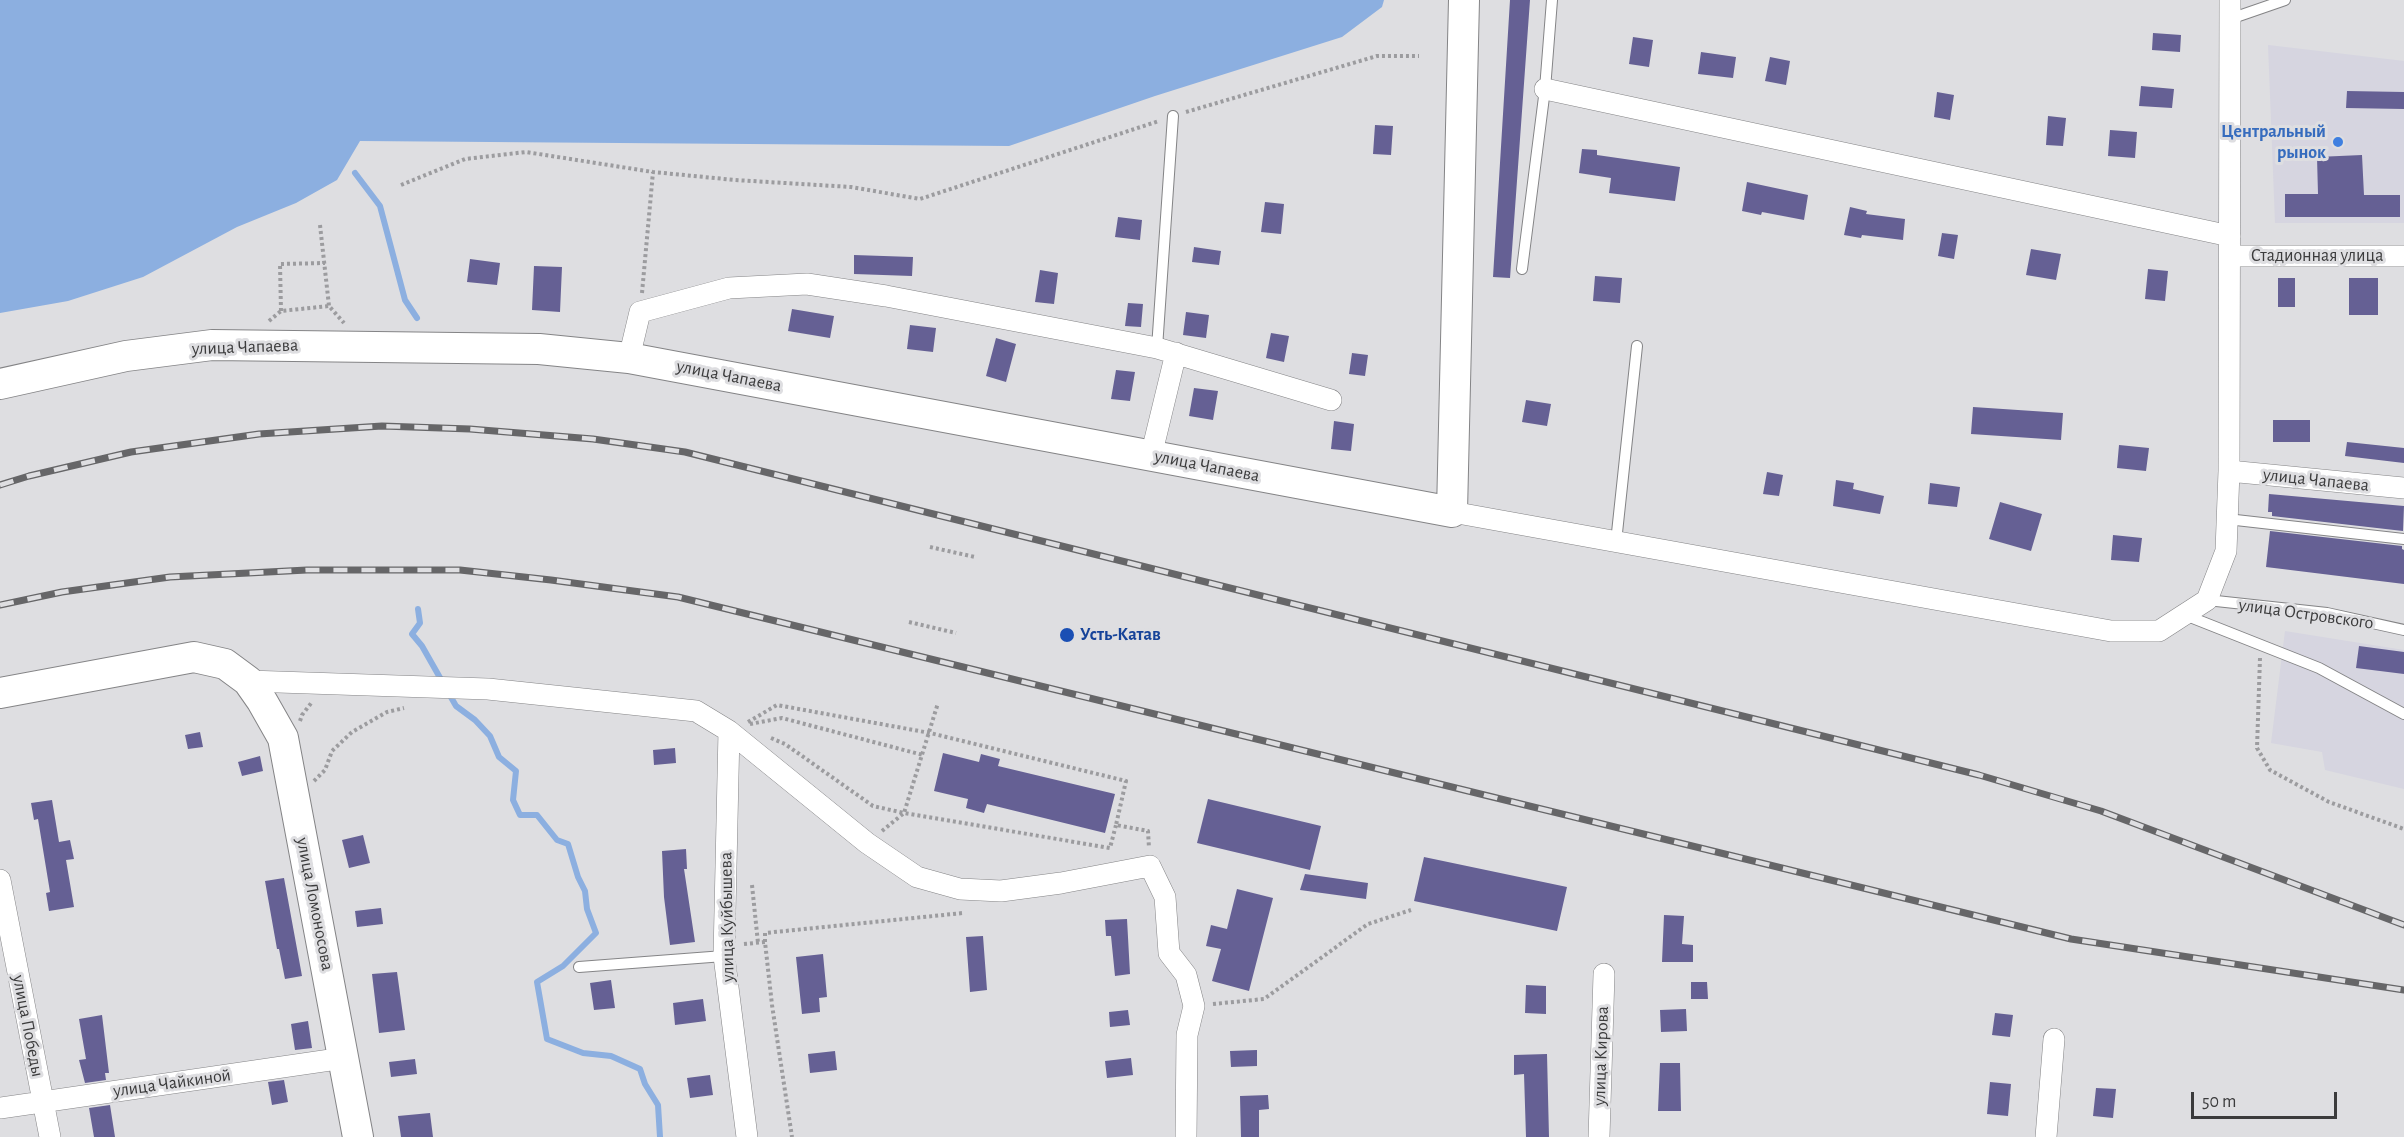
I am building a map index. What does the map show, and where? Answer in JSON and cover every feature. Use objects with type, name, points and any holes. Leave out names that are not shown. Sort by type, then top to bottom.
[{"type":"main road","points":[[1452,512],[1464,0]]},
{"type":"main road","name":"улица Чапаева","points":[[0,384],[126,356],[212,345],[539,349],[629,357],[1452,512]]},
{"type":"main road","points":[[0,693],[194,657],[225,664],[248,681]]},
{"type":"main road","name":"улица Ломоносова","points":[[248,681],[283,738],[358,1137]]},
{"type":"street","points":[[1452,512],[2111,631],[2159,631],[2184,615],[2207,600],[2226,551],[2229,471],[2230,10]]},
{"type":"street","name":"Стадионная улица","points":[[1545,89],[2230,246],[2404,256]]},
{"type":"street","points":[[629,357],[640,312],[729,288],[807,284],[886,296],[1166,351],[1331,400]]},
{"type":"street","points":[[1151,456],[1166,351]]},
{"type":"street","name":"улица Чапаева","points":[[2229,471],[2404,488]]},
{"type":"street","points":[[248,681],[511,691],[696,711],[735,729],[867,843],[917,877],[960,889],[1001,891],[1051,885],[1149,866],[1165,897],[1169,953],[1186,975],[1194,1006],[1188,1035],[1186,1137]]},
{"type":"street","name":"улица Куйбышева","points":[[735,729],[724,951],[747,1137]]},
{"type":"street","name":"улица Победы","points":[[0,880],[50,1137]]},
{"type":"street","name":"улица Кирова","points":[[1599,1137],[1604,974]]},
{"type":"street","points":[[2046,1137],[2054,1039]]},
{"type":"street","name":"улица Чайкиной","points":[[0,1108],[344,1058]]},
{"type":"lane","points":[[1522,270],[1545,89],[1552,0]]},
{"type":"lane","points":[[2230,10],[2285,0]]},
{"type":"lane","points":[[1166,351],[1173,116]]},
{"type":"lane","points":[[1616,542],[1637,346]]},
{"type":"lane","points":[[2227,519],[2404,539]]},
{"type":"lane","name":"улица Островского","points":[[2207,600],[2327,613],[2404,630]]},
{"type":"lane","points":[[2184,615],[2319,668],[2404,714]]},
{"type":"lane","points":[[579,967],[724,951]]},
{"type":"path","points":[[401,185],[465,159],[526,152],[653,172],[851,187],[920,199],[1173,116],[1377,56],[1419,56]]},
{"type":"path","points":[[640,312],[653,172]]},
{"type":"path","points":[[320,225],[329,306]]},
{"type":"path","points":[[281,311],[280,264],[324,263]]},
{"type":"path","points":[[930,547],[975,556]]},
{"type":"path","points":[[909,622],[956,633]]},
{"type":"path","points":[[2261,645],[2257,748],[2270,770],[2329,802],[2404,829]]},
{"type":"path","points":[[299,724],[302,715],[314,700]]},
{"type":"path","points":[[867,843],[904,813],[938,703]]},
{"type":"path","points":[[735,729],[777,705],[930,733],[1126,781],[1110,848],[873,806],[785,744],[763,735]]},
{"type":"path","points":[[307,777],[310,786],[325,770],[332,751],[352,732],[387,712],[410,706]]},
{"type":"path","points":[[735,729],[782,718],[923,755]]},
{"type":"path","points":[[735,729],[752,731]]},
{"type":"path","points":[[1116,825],[1148,831]]},
{"type":"path","points":[[752,885],[758,943]]},
{"type":"path","points":[[1194,1006],[1264,999],[1368,924],[1411,910]]},
{"type":"path","points":[[792,1137],[765,933],[963,913]]},
{"type":"path","points":[[724,951],[765,942]]},
{"type":"shaded area","name":"Центральный рынок","points":[[2268,45],[2404,61],[2404,223],[2275,223]]},
{"type":"shaded area","points":[[2285,631],[2404,650],[2404,789],[2325,770],[2322,752],[2271,743]]},
{"type":"water","points":[[0,0],[1384,0],[1382,7],[1342,37],[1155,96],[1009,146],[360,141],[337,180],[296,203],[237,227],[143,277],[68,301],[0,313]]},
{"type":"building","points":[[1510,0],[1530,0],[1510,278],[1493,277]]},
{"type":"building","points":[[2153,33],[2181,35],[2180,52],[2152,50]]},
{"type":"building","points":[[1633,37],[1653,40],[1649,67],[1629,64]]},
{"type":"building","points":[[1701,52],[1736,57],[1733,78],[1698,74]]},
{"type":"building","points":[[1770,57],[1790,61],[1786,85],[1765,81]]},
{"type":"building","points":[[2141,86],[2174,89],[2172,108],[2139,106]]},
{"type":"building","points":[[2347,91],[2404,92],[2404,109],[2346,108]]},
{"type":"building","points":[[1937,92],[1954,95],[1950,120],[1934,117]]},
{"type":"building","points":[[2048,116],[2066,118],[2063,146],[2046,145]]},
{"type":"building","points":[[1375,125],[1393,126],[1391,155],[1373,154]]},
{"type":"building","points":[[2110,130],[2137,132],[2135,158],[2108,156]]},
{"type":"building","points":[[1582,149],[1597,150],[1597,155],[1680,167],[1675,201],[1609,193],[1611,178],[1579,173]]},
{"type":"building","points":[[2362,155],[2364,195],[2400,195],[2400,217],[2285,217],[2285,194],[2318,194],[2317,157]]},
{"type":"building","points":[[1747,182],[1808,195],[1804,220],[1762,212],[1761,215],[1742,211]]},
{"type":"building","points":[[1265,202],[1284,204],[1281,234],[1261,232]]},
{"type":"building","points":[[1850,207],[1867,211],[1866,214],[1905,219],[1903,240],[1844,235]]},
{"type":"building","points":[[1118,217],[1142,220],[1140,240],[1115,237]]},
{"type":"building","points":[[1942,233],[1958,235],[1954,259],[1938,256]]},
{"type":"building","points":[[1194,247],[1221,251],[1219,265],[1192,262]]},
{"type":"building","points":[[2031,249],[2061,254],[2056,280],[2026,275]]},
{"type":"building","points":[[854,255],[913,257],[912,276],[854,274]]},
{"type":"building","points":[[470,259],[500,263],[497,285],[467,282]]},
{"type":"building","points":[[534,266],[562,267],[560,312],[532,310]]},
{"type":"building","points":[[2148,269],[2168,271],[2165,301],[2145,299]]},
{"type":"building","points":[[1040,270],[1058,273],[1054,304],[1035,302]]},
{"type":"building","points":[[1595,276],[1622,278],[1620,303],[1593,301]]},
{"type":"building","points":[[2278,278],[2295,278],[2295,307],[2278,307]]},
{"type":"building","points":[[2349,278],[2378,278],[2378,315],[2349,315]]},
{"type":"building","points":[[1128,303],[1143,304],[1141,327],[1125,326]]},
{"type":"building","points":[[792,309],[834,316],[830,338],[788,331]]},
{"type":"building","points":[[1186,312],[1209,315],[1206,338],[1183,335]]},
{"type":"building","points":[[910,325],[936,328],[933,352],[907,349]]},
{"type":"building","points":[[1271,333],[1289,336],[1284,362],[1266,358]]},
{"type":"building","points":[[996,338],[1016,344],[1006,382],[986,376]]},
{"type":"building","points":[[1352,353],[1368,355],[1365,376],[1349,374]]},
{"type":"building","points":[[1116,370],[1135,372],[1130,401],[1111,399]]},
{"type":"building","points":[[1194,388],[1218,391],[1213,420],[1189,416]]},
{"type":"building","points":[[1526,400],[1551,404],[1547,426],[1522,422]]},
{"type":"building","points":[[1973,407],[2063,413],[2061,440],[1971,434]]},
{"type":"building","points":[[2273,420],[2310,420],[2310,442],[2273,442]]},
{"type":"building","points":[[1334,421],[1354,424],[1351,451],[1331,449]]},
{"type":"building","points":[[2347,442],[2404,448],[2404,463],[2345,456]]},
{"type":"building","points":[[2119,445],[2149,448],[2146,471],[2117,468]]},
{"type":"building","points":[[1767,472],[1783,475],[1779,496],[1763,494]]},
{"type":"building","points":[[1836,480],[1854,483],[1853,489],[1884,496],[1880,514],[1833,506]]},
{"type":"building","points":[[1930,483],[1960,487],[1957,507],[1928,504]]},
{"type":"building","points":[[2269,494],[2404,506],[2403,531],[2272,516],[2272,512],[2268,512]]},
{"type":"building","points":[[2000,502],[2042,514],[2031,551],[1989,539]]},
{"type":"building","points":[[2270,531],[2402,546],[2404,584],[2266,567]]},
{"type":"building","points":[[2113,535],[2142,538],[2139,562],[2111,560]]},
{"type":"building","points":[[2359,646],[2404,652],[2404,674],[2356,668]]},
{"type":"building","points":[[200,732],[203,747],[188,749],[185,735]]},
{"type":"building","points":[[675,748],[676,763],[654,765],[653,750]]},
{"type":"building","points":[[943,753],[979,762],[981,754],[1000,759],[998,766],[1115,794],[1105,833],[987,804],[984,813],[966,808],[968,799],[934,791]]},
{"type":"building","points":[[260,756],[263,771],[242,776],[238,762]]},
{"type":"building","points":[[1208,799],[1321,826],[1310,870],[1197,843]]},
{"type":"building","points":[[52,800],[59,842],[70,840],[74,859],[66,860],[74,907],[49,911],[46,893],[50,892],[38,819],[34,820],[31,803]]},
{"type":"building","points":[[363,835],[370,863],[349,868],[342,840]]},
{"type":"building","points":[[686,849],[687,869],[684,869],[695,942],[670,945],[664,897],[662,851]]},
{"type":"building","points":[[1424,857],[1567,887],[1557,931],[1414,901]]},
{"type":"building","points":[[1305,874],[1368,883],[1366,899],[1300,890]]},
{"type":"building","points":[[284,878],[302,976],[285,979],[279,949],[277,949],[265,881]]},
{"type":"building","points":[[1237,889],[1273,898],[1249,991],[1212,981],[1221,949],[1206,946],[1211,925],[1227,929]]},
{"type":"building","points":[[381,908],[383,924],[357,927],[355,911]]},
{"type":"building","points":[[1664,915],[1684,916],[1682,944],[1693,945],[1693,962],[1662,962]]},
{"type":"building","points":[[1127,919],[1130,974],[1115,976],[1111,936],[1106,936],[1105,920]]},
{"type":"building","points":[[983,936],[987,990],[970,992],[966,937]]},
{"type":"building","points":[[823,954],[827,997],[819,998],[820,1012],[802,1014],[796,957]]},
{"type":"building","points":[[397,972],[405,1030],[379,1033],[372,974]]},
{"type":"building","points":[[611,980],[615,1008],[594,1010],[590,983]]},
{"type":"building","points":[[1691,982],[1707,982],[1708,999],[1691,999]]},
{"type":"building","points":[[1526,985],[1546,986],[1546,1014],[1525,1013]]},
{"type":"building","points":[[703,999],[706,1021],[675,1025],[673,1003]]},
{"type":"building","points":[[1686,1009],[1687,1031],[1661,1032],[1660,1010]]},
{"type":"building","points":[[1128,1010],[1130,1025],[1110,1027],[1109,1012]]},
{"type":"building","points":[[1995,1013],[2013,1015],[2010,1037],[1992,1035]]},
{"type":"building","points":[[102,1015],[109,1073],[105,1073],[106,1080],[85,1083],[79,1060],[86,1059],[79,1019]]},
{"type":"building","points":[[308,1021],[312,1048],[295,1050],[291,1024]]},
{"type":"building","points":[[1257,1050],[1257,1066],[1231,1067],[1230,1051]]},
{"type":"building","points":[[835,1051],[837,1070],[810,1073],[808,1054]]},
{"type":"building","points":[[1547,1054],[1549,1137],[1526,1137],[1524,1074],[1514,1075],[1514,1055]]},
{"type":"building","points":[[1131,1058],[1133,1075],[1107,1078],[1105,1061]]},
{"type":"building","points":[[415,1059],[417,1074],[391,1077],[389,1062]]},
{"type":"building","points":[[1660,1063],[1680,1063],[1681,1111],[1658,1111]]},
{"type":"building","points":[[710,1075],[713,1095],[690,1098],[687,1078]]},
{"type":"building","points":[[284,1080],[288,1102],[272,1105],[268,1082]]},
{"type":"building","points":[[1990,1082],[2011,1084],[2008,1116],[1987,1114]]},
{"type":"building","points":[[2096,1088],[2116,1089],[2113,1118],[2093,1116]]},
{"type":"building","points":[[1268,1095],[1269,1109],[1259,1110],[1259,1137],[1241,1137],[1240,1096]]},
{"type":"building","points":[[110,1105],[115,1137],[94,1137],[89,1108]]},
{"type":"building","points":[[430,1113],[433,1137],[401,1137],[398,1116]]},
{"type":"waterway","points":[[355,173],[380,206],[405,300],[417,318]]},
{"type":"waterway","points":[[418,609],[420,623],[412,634],[422,646],[443,683]]},
{"type":"waterway","points":[[448,692],[456,706],[475,720],[490,736],[499,757],[516,771],[513,800],[520,815],[537,815],[557,840],[568,844],[578,877],[585,891],[587,909],[596,933],[563,966],[537,982],[547,1039],[583,1053],[611,1056],[640,1069],[645,1084],[658,1105],[660,1137]]},
{"type":"railway","points":[[0,485],[131,452],[259,434],[382,426],[470,429],[593,439],[685,452],[1979,775],[2101,811],[2404,925]]},
{"type":"railway","points":[[0,605],[62,592],[170,577],[307,570],[460,570],[678,597],[2071,939],[2404,990]]},
{"type":"place","name":"Центральный рынок","points":[[2338,142]]},
{"type":"place","name":"Усть-Катав","points":[[1067,635]]}]
